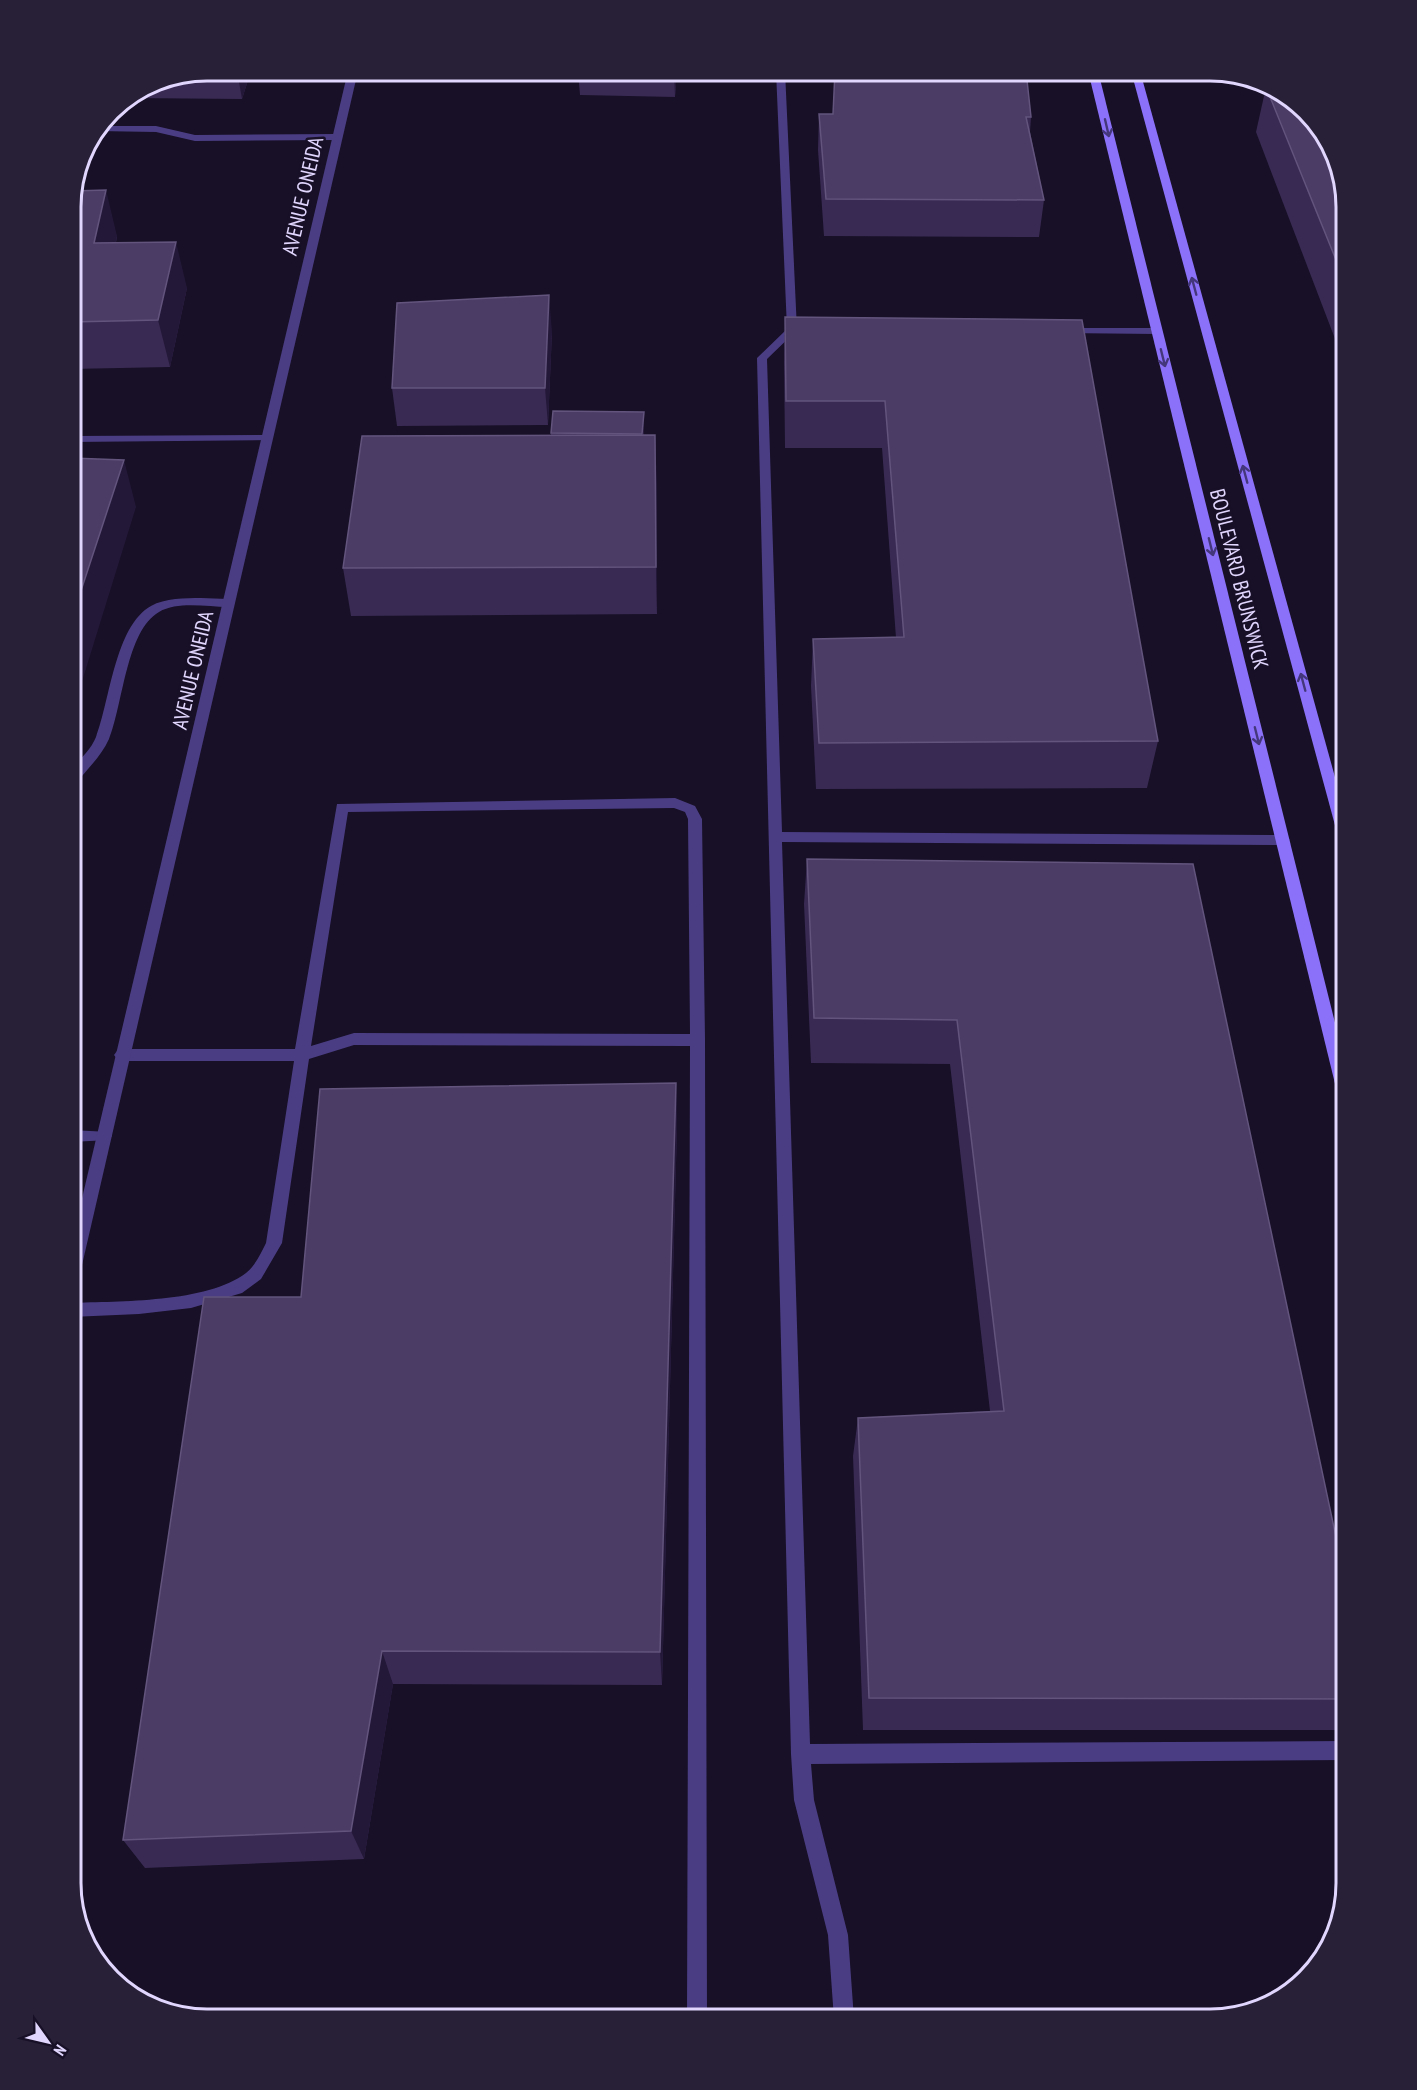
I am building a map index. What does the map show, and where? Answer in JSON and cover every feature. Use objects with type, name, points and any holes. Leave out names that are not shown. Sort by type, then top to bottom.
[{"type":"street","name":"AVENUE ONEIDA","points":[[81,1235],[350,81]]},
{"type":"street","points":[[781,81],[798,330],[762,358],[801,1754],[804,1800],[838,1935],[843,2009]]},
{"type":"street","name":"BOULEVARD BRUNSWICK","points":[[1095,81],[1336,1052]]},
{"type":"street","name":"BOULEVARD BRUNSWICK","points":[[1138,81],[1336,800]]},
{"type":"street","points":[[108,129],[156,129],[195,138],[337,137]]},
{"type":"street","points":[[1049,331],[1156,331]]},
{"type":"street","points":[[81,439],[266,438]]},
{"type":"street","points":[[81,768],[101,741],[138,624],[154,610],[165,606],[189,603],[228,603]]},
{"type":"street","points":[[81,1309],[186,1302],[227,1292],[251,1278],[266,1259],[274,1243],[342,807],[675,803],[690,809],[695,819],[698,1040],[697,2009]]},
{"type":"street","points":[[775,837],[1283,840]]},
{"type":"street","points":[[122,1055],[302,1055],[354,1039],[698,1040]]},
{"type":"street","points":[[81,1136],[104,1136]]},
{"type":"street","points":[[801,1754],[1336,1750]]},
{"type":"building","points":[[835,81],[1027,81],[1031,117],[1026,117],[1044,200],[826,199],[819,114],[833,114]]},
{"type":"building","points":[[1270,96],[1287,107],[1310,130],[1326,158],[1335,190],[1336,260]]},
{"type":"building","points":[[106,190],[94,243],[176,242],[158,320],[81,322],[82,191]]},
{"type":"building","points":[[549,295],[545,388],[392,388],[397,303]]},
{"type":"building","points":[[785,317],[1082,320],[1158,741],[819,743],[813,639],[904,637],[885,401],[786,401]]},
{"type":"building","points":[[553,411],[644,412],[642,434],[551,433]]},
{"type":"building","points":[[655,435],[656,567],[343,568],[362,436]]},
{"type":"building","points":[[81,458],[124,460],[81,591]]},
{"type":"building","points":[[807,859],[1193,864],[1336,1537],[1336,1699],[869,1698],[858,1418],[1004,1411],[957,1020],[814,1018]]},
{"type":"building","points":[[676,1083],[660,1652],[382,1651],[351,1831],[123,1840],[204,1297],[301,1297],[320,1089]]}]
